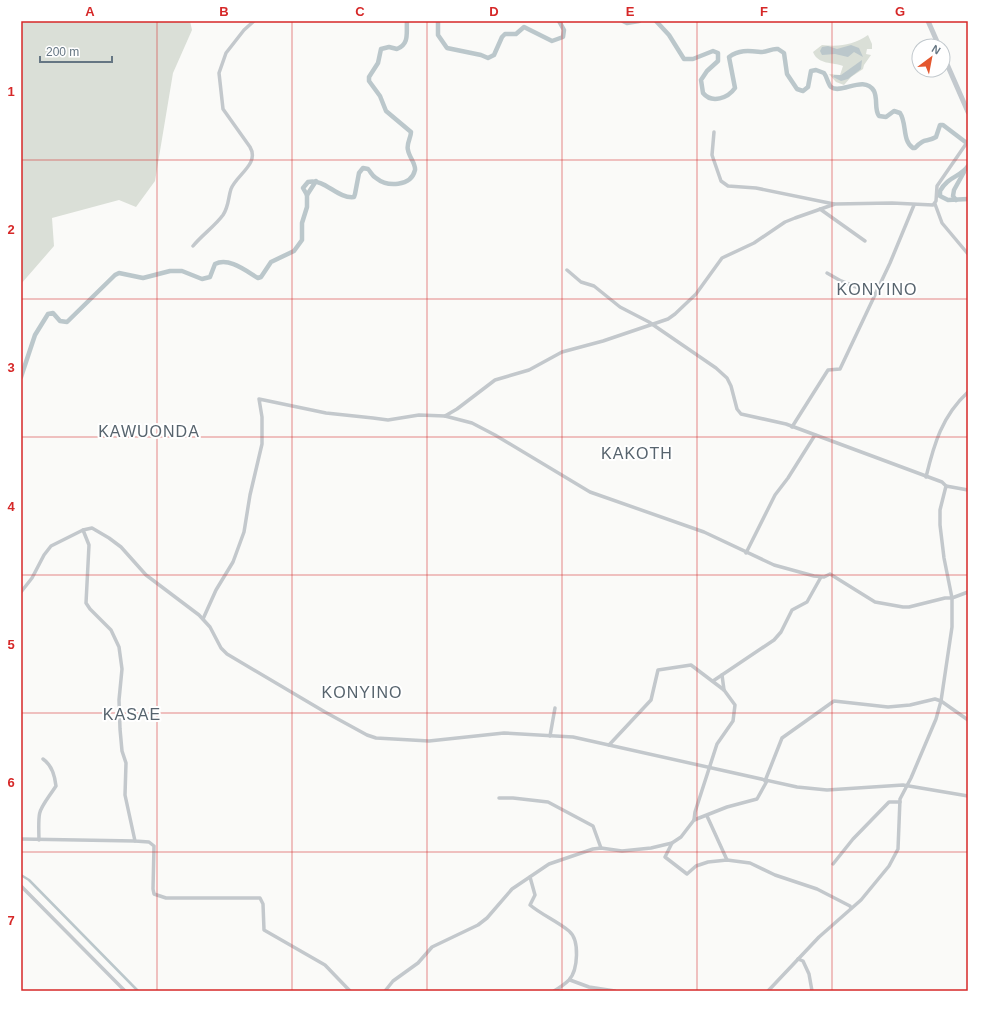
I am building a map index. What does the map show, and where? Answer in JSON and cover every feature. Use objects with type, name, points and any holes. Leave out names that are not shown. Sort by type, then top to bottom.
[{"type":"highway","points":[[928,21],[935,38]]},
{"type":"highway","points":[[951,73],[968,112]]},
{"type":"street","points":[[193,246],[223,214],[230,200],[232,186],[246,169],[253,155],[250,147],[223,109],[218,73],[226,53],[244,30],[254,21]]},
{"type":"street","points":[[714,132],[712,155],[721,181],[728,186],[756,188],[835,204],[935,204]]},
{"type":"street","points":[[968,141],[936,189],[935,204],[942,223],[968,254]]},
{"type":"street","points":[[445,416],[458,409],[495,380],[529,370],[562,352],[654,325],[675,314],[684,307],[701,288],[717,263],[727,255],[754,243],[785,222],[835,204]]},
{"type":"street","points":[[792,427],[828,370],[840,369],[890,262],[914,205]]},
{"type":"street","points":[[820,209],[865,241]]},
{"type":"street","points":[[567,270],[581,282],[594,286],[620,306],[654,325],[716,368],[727,378],[734,391],[737,410],[741,414],[792,427],[942,482],[946,486],[968,490]]},
{"type":"street","points":[[827,273],[874,294]]},
{"type":"street","points":[[926,477],[934,444],[951,409],[968,392]]},
{"type":"street","points":[[203,619],[216,590],[233,562],[244,532],[250,495],[262,444],[262,417],[259,399],[326,413],[380,419],[393,419],[419,415],[445,416],[472,423],[495,435],[590,492],[704,532],[774,566],[797,573],[821,577],[833,575],[880,603],[909,607],[936,599],[952,598],[968,592]]},
{"type":"street","points":[[746,553],[774,495],[788,478],[815,435]]},
{"type":"street","points":[[768,991],[820,937],[870,889],[895,857],[900,843],[900,802],[932,730],[941,701],[952,627],[952,598],[944,558],[940,525],[940,510],[946,486]]},
{"type":"street","points":[[21,592],[32,578],[47,550],[58,541],[83,530],[92,528],[121,547],[146,575],[191,608],[203,619],[210,627],[221,648],[227,654],[269,680],[373,737],[398,740],[429,740],[494,734],[573,737],[797,787],[827,790],[907,786],[968,796]]},
{"type":"street","points":[[83,530],[89,545],[86,603],[116,637],[121,657],[122,669],[119,700],[122,751],[126,763],[124,786],[135,841]]},
{"type":"street","points":[[713,681],[774,640],[781,632],[792,610],[807,602],[821,577]]},
{"type":"street","points":[[385,991],[393,981],[418,963],[432,947],[478,925],[487,918],[512,889],[549,864],[601,848],[622,851],[651,848],[672,843],[681,837],[694,820],[708,768],[717,744],[731,726],[735,715],[735,705],[724,690],[691,665],[658,670],[651,700],[609,744]]},
{"type":"street","points":[[722,675],[724,690]]},
{"type":"street","points":[[694,820],[727,807],[757,799],[766,781],[782,738],[834,701],[888,706],[910,705],[935,699],[941,701],[968,720]]},
{"type":"street","points":[[550,736],[555,708]]},
{"type":"street","points":[[39,840],[38,817],[45,800],[56,786],[55,777],[47,762],[43,759]]},
{"type":"street","points":[[499,798],[548,802],[593,826],[601,848]]},
{"type":"street","points":[[833,864],[853,839],[889,802],[900,802]]},
{"type":"street","points":[[707,816],[727,860]]},
{"type":"street","points":[[21,839],[149,842],[154,846],[153,889],[157,896],[166,898],[260,898],[263,904],[264,930],[325,965],[350,991]]},
{"type":"street","points":[[672,843],[665,857],[687,874],[701,864],[727,860],[750,863],[775,875],[817,889],[850,906],[851,908]]},
{"type":"street","points":[[530,877],[534,895],[530,906],[543,916],[570,931],[576,946],[577,964],[570,980],[554,991]]},
{"type":"street","points":[[21,886],[125,991]]},
{"type":"street","points":[[798,959],[803,960],[809,974],[812,991]]},
{"type":"street","points":[[570,980],[589,987],[614,991]]},
{"type":"shaded area","points":[[21,21],[190,21],[192,30],[173,73],[155,181],[136,207],[119,200],[52,218],[54,246],[21,284]]},
{"type":"shaded area","points":[[868,35],[872,44],[872,49],[867,49],[866,54],[871,55],[863,69],[851,77],[844,85],[836,82],[829,74],[840,75],[843,66],[822,61],[815,56],[813,52],[822,45],[835,46],[846,44],[857,41]]},
{"type":"shaded area","points":[[851,45],[859,48],[863,57],[854,52],[848,57],[835,54],[822,55],[820,51],[822,47],[828,46],[837,49]]},
{"type":"shaded area","points":[[862,60],[861,69],[848,79],[841,81],[833,77],[834,75],[841,75]]},
{"type":"waterway","points":[[21,377],[35,335],[48,314],[53,313],[60,321],[67,322],[115,275],[119,273],[143,278],[170,271],[182,271],[202,279],[210,277],[215,264],[226,262],[237,266],[258,278],[261,277],[271,262],[294,251],[302,240],[302,223],[307,207],[307,195],[303,188],[308,182],[320,183],[342,195],[354,197],[359,173],[363,168],[368,169],[375,177],[386,183],[398,184],[409,180],[413,176],[415,170],[408,148],[411,132],[386,111],[380,96],[369,81],[369,77],[378,63],[381,49],[389,47],[397,49],[406,41],[407,21]]},
{"type":"waterway","points":[[438,21],[438,35],[447,48],[481,55],[488,58],[494,55],[502,37],[505,34],[516,34],[524,27],[552,41],[563,37],[564,30],[559,21]]},
{"type":"waterway","points":[[623,21],[627,23],[639,21]]},
{"type":"waterway","points":[[656,21],[669,35],[684,59],[693,59],[713,51],[718,53],[718,61],[707,71],[701,80],[703,93],[711,98],[715,99],[724,97],[735,88],[729,57],[733,54],[749,51],[762,52],[778,49],[784,53],[787,74],[797,89],[803,91],[808,87],[811,71],[816,70],[824,73],[830,86],[835,89],[841,89],[859,84],[870,86],[876,97],[879,116],[886,117],[894,111],[900,113],[907,141],[913,148],[923,141],[936,137],[940,125],[943,125],[968,144]]},
{"type":"waterway","points":[[968,166],[965,170],[947,182],[940,191],[940,196],[948,200],[968,199]]},
{"type":"waterway","points":[[956,200],[953,196],[954,190],[964,172]]},
{"type":"waterway","points":[[307,195],[316,181]]},
{"type":"waterway","points":[[21,875],[29,880],[138,991]]},
{"type":"district","name":"KONYINO","points":[[877,289]]},
{"type":"district","name":"KAWUONDA","points":[[149,431]]},
{"type":"district","name":"KAKOTH","points":[[637,453]]},
{"type":"district","name":"KONYINO","points":[[362,692]]},
{"type":"district","name":"KASAE","points":[[132,714]]}]
